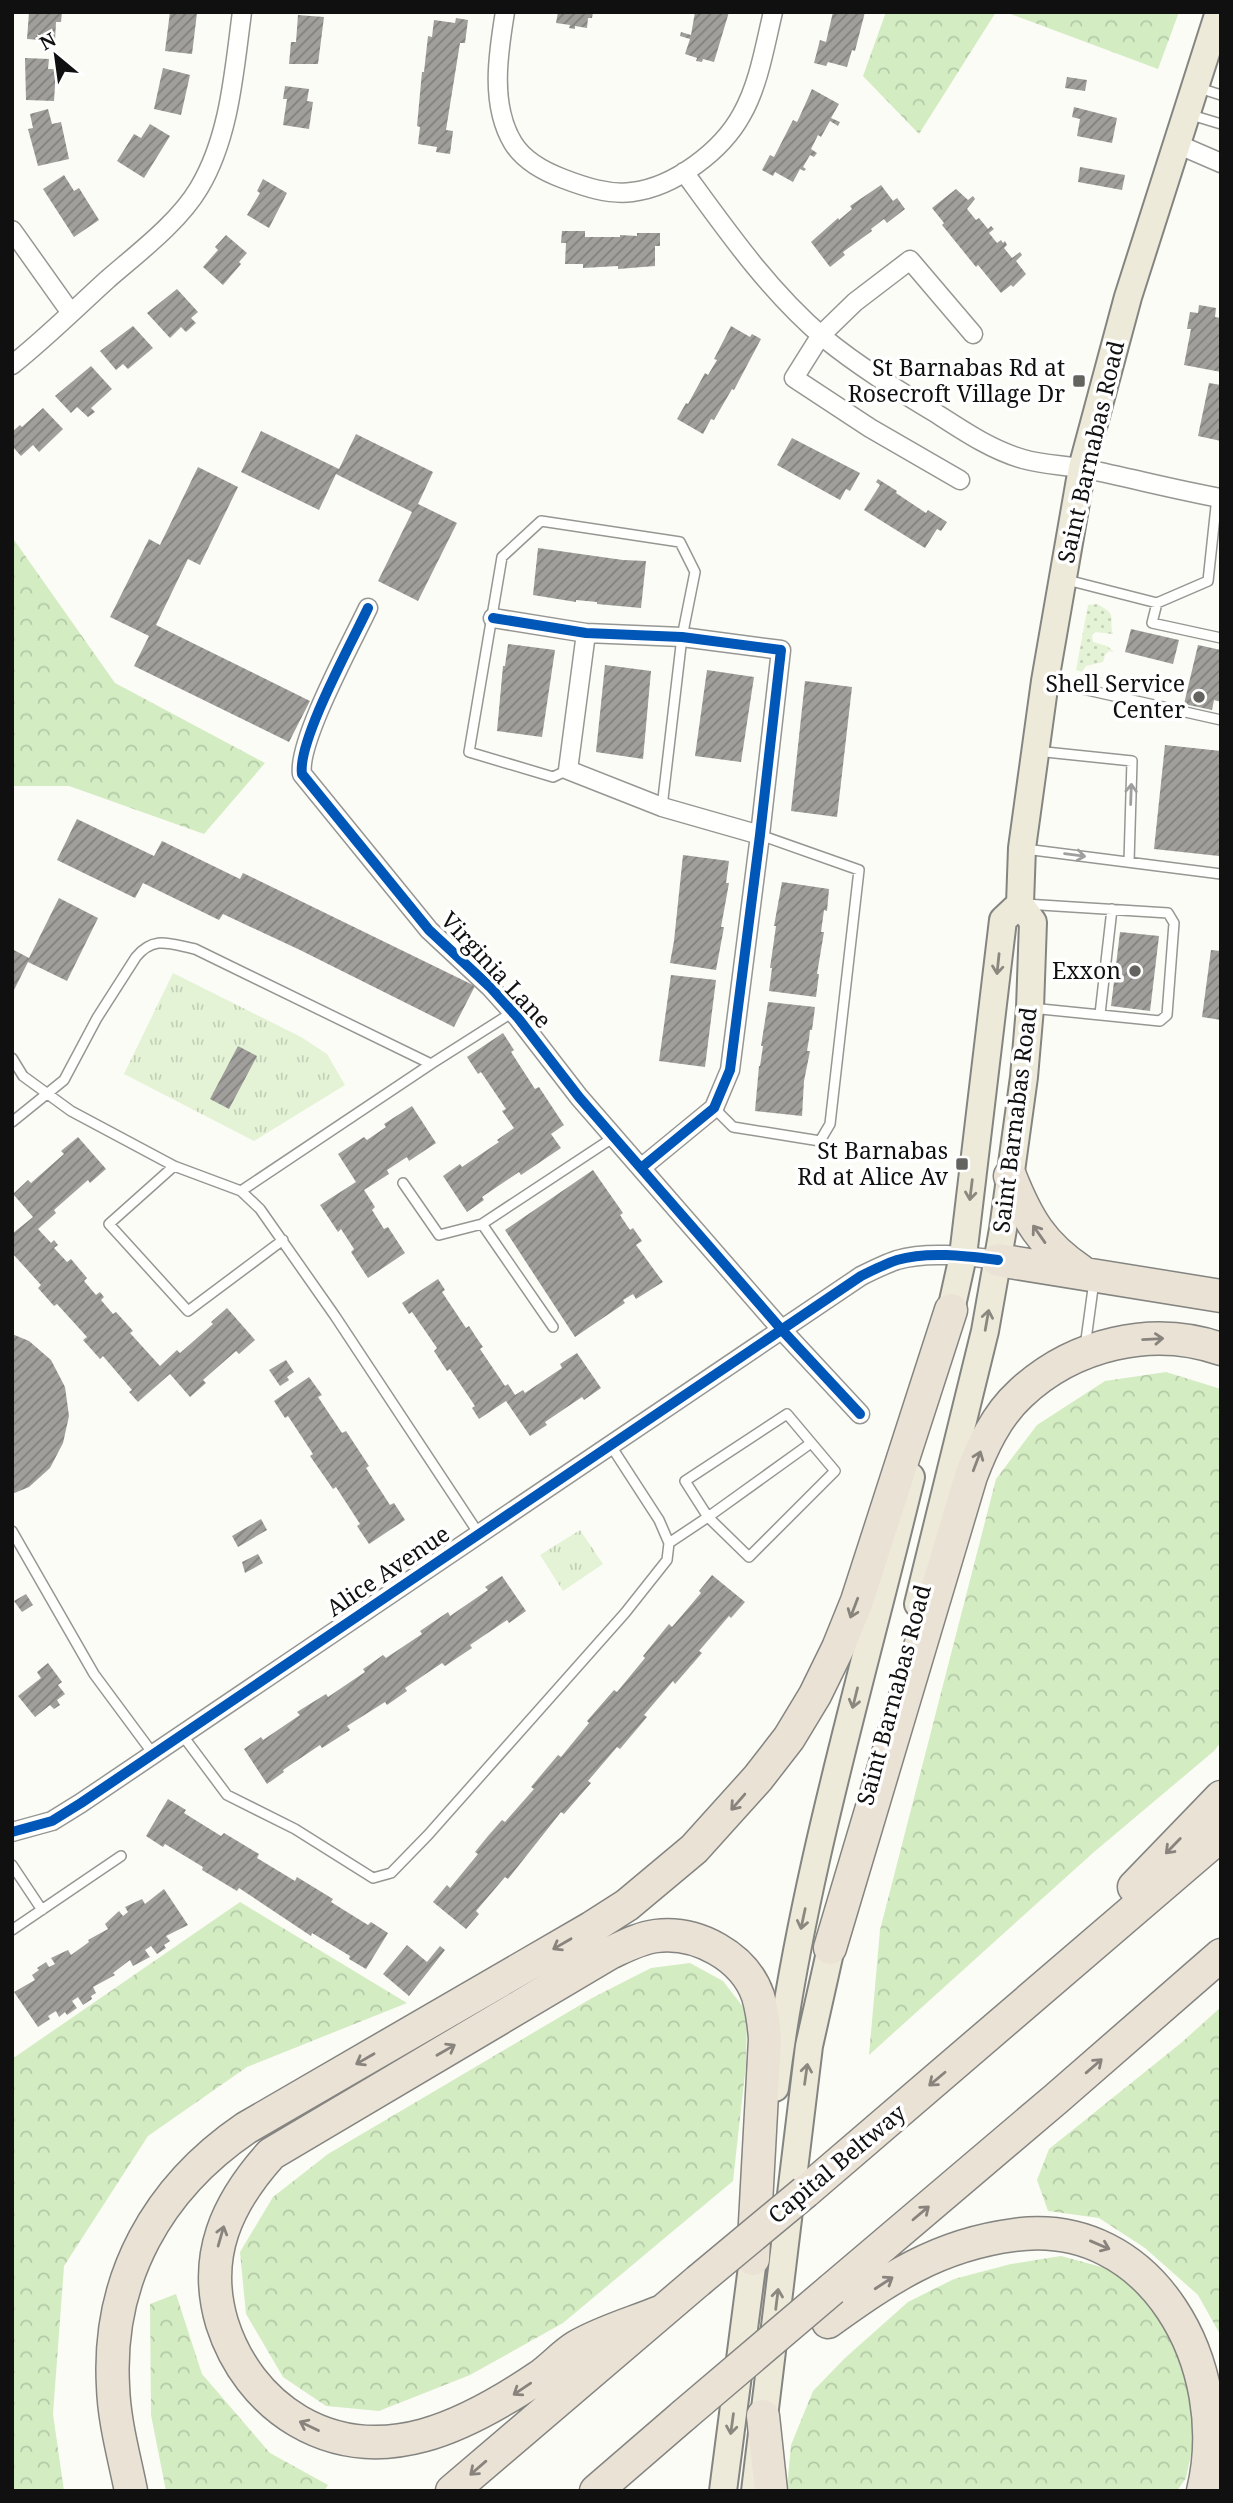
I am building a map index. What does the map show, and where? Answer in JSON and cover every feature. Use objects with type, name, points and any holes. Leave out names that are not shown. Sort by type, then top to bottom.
[{"type":"highway","points":[[1010,1175],[1024,1210],[1048,1245],[1091,1276]]},
{"type":"highway","points":[[998,1260],[1221,1296]]},
{"type":"highway","points":[[131,2491],[113,2387],[112,2347],[116,2315],[128,2277],[142,2242],[163,2206],[190,2173],[216,2148],[246,2128],[627,1905],[694,1849],[758,1778],[789,1738],[815,1695],[838,1648],[857,1601],[951,1310]]},
{"type":"highway","points":[[830,1948],[971,1476],[996,1424],[1020,1394],[1054,1369],[1085,1352],[1123,1341],[1164,1338],[1202,1342],[1221,1349]]},
{"type":"highway","points":[[989,2035],[1221,1797]]},
{"type":"highway","name":"Capital Beltway","points":[[452,2491],[1221,1835]]},
{"type":"highway","points":[[660,2312],[576,2347],[543,2374],[502,2401],[459,2423],[422,2437],[383,2443],[347,2439],[313,2430],[286,2414],[262,2393],[242,2367],[227,2337],[217,2307],[215,2275],[218,2242],[231,2207],[250,2177],[271,2154],[610,1953],[644,1939],[680,1936],[705,1943],[726,1954],[751,1983],[762,2015],[765,2039],[753,2259]]},
{"type":"highway","points":[[684,2420],[832,2289],[1221,1955]]},
{"type":"highway","points":[[596,2491],[684,2420],[908,2268],[975,2242],[1015,2234],[1050,2234],[1084,2239],[1114,2251],[1164,2288],[1185,2314],[1200,2341],[1212,2374],[1217,2406],[1216,2440],[1210,2473],[1203,2491]]},
{"type":"highway","points":[[763,2416],[771,2491]]},
{"type":"main road","name":"Saint Barnabas Road","points":[[755,2491],[809,2046],[855,1844],[941,1514],[985,1331],[998,1260],[1024,1077],[1030,1008],[1033,922],[1020,904],[1022,848],[1045,681],[1082,468],[1128,297],[1219,12]]},
{"type":"main road","name":"Saint Barnabas Road","points":[[757,2228],[780,2055],[821,1832],[963,1256],[1003,920],[1020,904]]},
{"type":"main road","points":[[723,2491],[753,2259]]},
{"type":"street","points":[[12,365],[175,218],[199,189],[220,138],[230,101],[242,12]]},
{"type":"street","points":[[505,12],[498,71],[501,114],[514,145],[544,171],[599,190],[616,192],[647,189],[684,172],[727,135],[742,114],[753,88],[773,12]]},
{"type":"street","points":[[1177,144],[1221,163]]},
{"type":"street","points":[[684,172],[743,253],[787,303],[821,335],[900,391],[971,435],[1024,460],[1082,468],[1219,498]]},
{"type":"street","points":[[12,230],[71,313]]},
{"type":"street","points":[[960,480],[870,428],[794,378],[821,335],[855,302],[910,260],[973,334]]},
{"type":"street","name":"Virginia Lane","points":[[368,608],[327,693],[305,747],[300,765],[302,774],[429,930],[513,1012],[579,1097],[781,1329],[860,1414]]},
{"type":"street","points":[[493,618],[586,633],[682,637],[781,650],[730,1070],[714,1108],[641,1168]]},
{"type":"street","points":[[586,633],[568,770],[662,807],[760,835]]},
{"type":"street","points":[[781,1329],[846,1285],[885,1264],[911,1257],[963,1256],[998,1260]]},
{"type":"street","name":"Alice Avenue","points":[[12,1832],[52,1821],[154,1755],[781,1329]]},
{"type":"lane","points":[[1195,87],[1221,95]]},
{"type":"lane","points":[[1187,114],[1221,124]]},
{"type":"lane","points":[[1062,579],[1157,603],[1208,581],[1219,498]]},
{"type":"lane","points":[[568,770],[553,777],[470,752],[502,557],[541,521],[680,542],[695,572],[682,637],[662,807]]},
{"type":"lane","points":[[1157,603],[1152,624],[1221,638]]},
{"type":"lane","points":[[1045,681],[1221,720]]},
{"type":"lane","points":[[1036,751],[1132,761],[1129,862]]},
{"type":"lane","points":[[714,1108],[733,1127],[820,1141],[830,1124],[859,870],[760,835]]},
{"type":"lane","points":[[1022,848],[1221,874]]},
{"type":"lane","points":[[1020,904],[1168,914],[1174,923],[1167,1016],[1160,1021],[1030,1008]]},
{"type":"lane","points":[[1100,1014],[1112,909]]},
{"type":"lane","points":[[12,1122],[70,1071],[97,1018],[136,957],[143,948],[152,943],[162,942],[195,949],[431,1064]]},
{"type":"lane","points":[[241,1191],[513,1012]]},
{"type":"lane","points":[[12,1058],[23,1076],[71,1111],[174,1166],[241,1191],[260,1209],[479,1534]]},
{"type":"lane","points":[[403,1183],[439,1235],[482,1224],[614,1137]]},
{"type":"lane","points":[[174,1166],[109,1224],[188,1311],[283,1240]]},
{"type":"lane","points":[[482,1224],[552,1327]]},
{"type":"lane","points":[[1085,1352],[1091,1276]]},
{"type":"lane","points":[[787,1414],[835,1471],[749,1557],[708,1517],[685,1481],[787,1414]]},
{"type":"lane","points":[[669,1543],[811,1443]]},
{"type":"lane","points":[[183,1736],[227,1795],[295,1829],[373,1878],[391,1873],[428,1835],[625,1612],[667,1560],[669,1543],[659,1520],[611,1446]]},
{"type":"lane","points":[[12,1531],[93,1674],[154,1755]]},
{"type":"lane","points":[[12,1930],[121,1856]]},
{"type":"lane","points":[[12,1865],[42,1910]]},
{"type":"green space","points":[[886,12],[996,12],[919,134],[863,76]]},
{"type":"green space","points":[[1005,12],[1179,12],[1158,69]]},
{"type":"green space","points":[[12,537],[115,683],[265,763],[204,834],[69,786],[12,786]]},
{"type":"green space","points":[[1097,604],[1110,614],[1113,634],[1095,632],[1092,636],[1093,642],[1107,646],[1114,652],[1109,651],[1103,662],[1086,666],[1082,672],[1076,670],[1088,605]]},
{"type":"green space","points":[[173,973],[301,1037],[327,1054],[345,1085],[254,1141],[124,1074]]},
{"type":"green space","points":[[1166,1372],[1221,1389],[1221,1742],[1214,1751],[1094,1852],[869,2055],[880,1930],[996,1479],[1037,1425],[1105,1381]]},
{"type":"green space","points":[[580,1530],[603,1564],[563,1591],[540,1555]]},
{"type":"green space","points":[[240,1902],[407,2003],[247,2067],[148,2136],[64,2266],[53,2414],[64,2491],[12,2491],[12,2059]]},
{"type":"green space","points":[[690,1963],[723,1981],[747,2012],[746,2064],[733,2181],[563,2323],[470,2375],[379,2411],[326,2406],[283,2377],[246,2314],[240,2252],[273,2197],[328,2154],[592,1998],[651,1968]]},
{"type":"green space","points":[[1221,2007],[1221,2336],[1198,2295],[1145,2248],[1099,2218],[1048,2211],[1037,2180],[1049,2149],[1181,2043]]},
{"type":"green space","points":[[1061,2256],[1109,2269],[1151,2301],[1177,2338],[1192,2385],[1196,2430],[1186,2478],[1177,2491],[790,2491],[787,2487],[791,2445],[813,2391],[845,2358],[908,2302],[954,2279],[1011,2264]]},
{"type":"green space","points":[[176,2294],[202,2374],[270,2453],[328,2485],[324,2491],[166,2491],[151,2415],[150,2304]]},
{"type":"building","points":[[29,12],[62,12],[61,22],[56,22],[55,41],[27,39]]},
{"type":"building","points":[[170,12],[197,13],[192,54],[165,51]]},
{"type":"building","points":[[558,12],[593,12],[592,18],[588,18],[587,28],[575,26],[575,29],[569,28],[570,25],[556,23]]},
{"type":"building","points":[[695,12],[729,12],[714,62],[703,59],[702,62],[696,61],[697,58],[685,54],[690,39],[680,36],[681,32],[691,35]]},
{"type":"building","points":[[833,12],[865,12],[855,51],[852,50],[847,67],[828,62],[826,66],[814,63],[820,40],[826,42]]},
{"type":"building","points":[[298,15],[324,17],[318,64],[289,64],[291,42],[296,42]]},
{"type":"building","points":[[456,18],[468,20],[465,43],[460,43],[446,130],[453,131],[450,154],[436,152],[437,147],[418,144],[420,127],[417,126],[428,36],[432,37],[434,20],[455,23]]},
{"type":"building","points":[[25,58],[49,59],[48,69],[56,69],[54,101],[26,100]]},
{"type":"building","points":[[163,68],[190,75],[181,115],[154,109]]},
{"type":"building","points":[[1067,77],[1087,80],[1085,91],[1065,88]]},
{"type":"building","points":[[285,86],[309,89],[307,101],[313,102],[309,129],[283,125],[287,99],[283,99]]},
{"type":"building","points":[[812,89],[839,104],[831,118],[840,122],[838,126],[830,121],[821,137],[818,135],[811,149],[817,153],[814,157],[810,155],[803,167],[806,169],[800,169],[793,182],[775,172],[773,176],[762,170],[770,155],[774,157],[793,120],[797,122]]},
{"type":"building","points":[[1074,107],[1117,118],[1112,143],[1077,136],[1080,119],[1072,117]]},
{"type":"building","points":[[48,109],[52,124],[61,122],[69,159],[38,166],[28,129],[33,128],[30,114]]},
{"type":"building","points":[[150,124],[170,136],[144,178],[117,161],[134,134],[141,138]]},
{"type":"building","points":[[1080,167],[1125,175],[1122,190],[1078,182]]},
{"type":"building","points":[[64,175],[74,191],[79,188],[99,220],[74,237],[43,189]]},
{"type":"building","points":[[263,179],[287,193],[269,228],[247,215],[260,193],[257,191]]},
{"type":"building","points":[[881,185],[893,201],[897,198],[905,209],[887,223],[884,219],[871,229],[872,231],[843,252],[845,255],[830,267],[811,242],[852,209],[850,206]]},
{"type":"building","points":[[956,189],[968,200],[973,196],[975,199],[967,209],[988,229],[991,226],[994,229],[989,233],[997,243],[1005,241],[1007,245],[1004,248],[1012,258],[1020,252],[1022,255],[1016,261],[1026,274],[1013,287],[1011,285],[1001,293],[978,265],[976,267],[942,225],[944,223],[932,208]]},
{"type":"building","points":[[562,231],[585,231],[585,237],[660,233],[660,246],[655,246],[655,266],[618,269],[618,266],[583,268],[583,264],[565,264],[566,243],[561,243]]},
{"type":"building","points":[[226,235],[247,253],[223,285],[203,267],[218,250],[215,247]]},
{"type":"building","points":[[177,289],[198,312],[191,318],[196,323],[186,332],[181,327],[170,338],[147,313]]},
{"type":"building","points":[[1199,305],[1216,308],[1215,317],[1221,318],[1221,372],[1184,365],[1191,329],[1187,329],[1190,312],[1198,313]]},
{"type":"building","points":[[133,326],[153,348],[128,369],[123,364],[116,370],[100,351]]},
{"type":"building","points":[[731,326],[750,337],[752,334],[761,339],[734,390],[732,389],[703,434],[677,419],[705,373],[708,375],[717,360],[714,359]]},
{"type":"building","points":[[91,366],[112,389],[91,408],[95,412],[88,417],[77,407],[71,413],[55,396]]},
{"type":"building","points":[[1209,383],[1221,385],[1221,441],[1198,436]]},
{"type":"building","points":[[43,408],[63,429],[39,452],[33,445],[21,456],[12,446],[12,432],[20,425],[22,427]]},
{"type":"building","points":[[261,431],[339,469],[356,434],[433,472],[418,504],[457,523],[418,601],[378,581],[412,512],[336,474],[319,510],[241,472]]},
{"type":"building","points":[[792,438],[860,473],[850,491],[846,489],[840,500],[777,465]]},
{"type":"building","points":[[198,467],[238,487],[200,565],[188,559],[156,625],[310,701],[289,742],[134,666],[149,636],[110,617],[149,539],[160,545]]},
{"type":"building","points":[[878,479],[926,513],[928,510],[947,522],[941,531],[937,529],[925,548],[864,510],[880,485],[876,482]]},
{"type":"building","points":[[538,548],[646,561],[641,608],[533,595]]},
{"type":"building","points":[[1131,629],[1179,640],[1173,664],[1125,652]]},
{"type":"building","points":[[508,644],[555,650],[542,737],[497,731],[503,666]]},
{"type":"building","points":[[1198,645],[1221,650],[1221,702],[1214,700],[1212,710],[1184,704]]},
{"type":"building","points":[[605,665],[651,671],[643,759],[596,752]]},
{"type":"building","points":[[707,670],[754,677],[741,762],[695,756]]},
{"type":"building","points":[[805,681],[852,687],[837,817],[791,811]]},
{"type":"building","points":[[1165,745],[1221,751],[1219,856],[1154,849]]},
{"type":"building","points":[[77,819],[154,856],[162,841],[240,879],[243,873],[475,986],[454,1027],[223,914],[219,920],[143,883],[135,898],[57,860]]},
{"type":"building","points":[[683,855],[729,861],[726,883],[729,883],[721,927],[724,927],[716,970],[670,963]]},
{"type":"building","points":[[782,882],[829,889],[821,932],[824,932],[816,997],[769,991],[774,926]]},
{"type":"building","points":[[59,898],[98,918],[67,981],[28,962],[12,994],[12,949],[29,958]]},
{"type":"building","name":"Exxon","points":[[1120,932],[1159,936],[1150,1011],[1111,1006]]},
{"type":"building","points":[[1211,950],[1221,951],[1221,1020],[1202,1017]]},
{"type":"building","points":[[671,975],[716,980],[705,1067],[659,1061]]},
{"type":"building","points":[[768,1002],[815,1007],[807,1051],[810,1051],[804,1081],[802,1116],[755,1111]]},
{"type":"building","points":[[503,1033],[514,1050],[511,1052],[535,1089],[539,1087],[564,1125],[551,1134],[561,1148],[482,1197],[484,1200],[467,1212],[443,1176],[460,1164],[462,1167],[499,1142],[497,1140],[514,1128],[502,1111],[506,1109],[481,1072],[478,1074],[467,1057]]},
{"type":"building","points":[[238,1046],[257,1056],[229,1109],[210,1099]]},
{"type":"building","points":[[412,1106],[436,1143],[409,1161],[407,1157],[387,1170],[389,1174],[364,1190],[384,1229],[388,1227],[405,1253],[368,1278],[351,1252],[354,1249],[341,1229],[338,1232],[320,1205],[356,1182],[338,1154],[364,1137],[367,1140],[386,1127],[384,1124]]},
{"type":"building","points":[[78,1137],[106,1169],[90,1183],[88,1180],[54,1210],[56,1213],[38,1229],[51,1243],[54,1240],[58,1245],[54,1248],[67,1262],[71,1259],[87,1278],[84,1281],[96,1295],[100,1292],[104,1297],[101,1300],[113,1314],[116,1312],[125,1322],[133,1331],[130,1333],[160,1366],[177,1350],[180,1353],[227,1308],[255,1340],[239,1354],[236,1351],[203,1380],[206,1383],[190,1397],[170,1374],[138,1402],[129,1392],[132,1390],[103,1356],[100,1359],[83,1340],[87,1337],[57,1304],[54,1306],[38,1288],[41,1285],[12,1253],[12,1234],[33,1217],[13,1194],[28,1180],[31,1183],[64,1154],[61,1151]]},
{"type":"building","points":[[593,1170],[623,1213],[620,1215],[630,1230],[633,1228],[642,1241],[636,1245],[663,1282],[636,1299],[633,1294],[623,1300],[625,1303],[575,1337],[505,1230]]},
{"type":"building","points":[[438,1279],[445,1290],[442,1292],[466,1328],[469,1326],[483,1347],[480,1349],[505,1386],[508,1384],[515,1395],[523,1390],[525,1393],[562,1368],[560,1364],[577,1353],[601,1388],[584,1400],[582,1397],[545,1422],[547,1425],[530,1436],[506,1401],[479,1419],[472,1408],[475,1406],[434,1351],[437,1348],[412,1312],[409,1314],[402,1303]]},
{"type":"building","points":[[12,1334],[29,1341],[51,1360],[65,1387],[69,1416],[63,1443],[50,1468],[29,1487],[12,1494]]},
{"type":"building","points":[[286,1360],[294,1372],[287,1377],[289,1380],[280,1386],[269,1370]]},
{"type":"building","points":[[309,1377],[322,1395],[318,1397],[342,1433],[346,1431],[369,1466],[366,1468],[390,1505],[394,1503],[405,1520],[369,1544],[357,1526],[360,1524],[336,1487],[333,1489],[310,1456],[313,1454],[288,1416],[285,1418],[274,1401]]},
{"type":"building","points":[[261,1519],[267,1530],[238,1547],[232,1536]]},
{"type":"building","points":[[258,1554],[263,1563],[245,1573],[242,1562]]},
{"type":"building","points":[[712,1575],[745,1602],[699,1651],[702,1653],[675,1684],[673,1681],[644,1715],[647,1717],[620,1749],[617,1747],[564,1814],[561,1812],[508,1879],[505,1877],[476,1911],[479,1914],[466,1929],[433,1902],[447,1885],[450,1888],[478,1854],[475,1852],[488,1836],[502,1820],[505,1822],[534,1789],[531,1787],[558,1755],[561,1757],[614,1690],[617,1692],[669,1624],[672,1627],[701,1593],[699,1591]]},
{"type":"building","points":[[502,1576],[526,1611],[509,1623],[507,1620],[470,1645],[472,1648],[445,1666],[442,1663],[405,1688],[407,1691],[387,1705],[385,1702],[347,1726],[350,1730],[322,1748],[320,1745],[267,1784],[244,1749],[261,1737],[263,1740],[300,1715],[297,1712],[326,1694],[328,1697],[365,1672],[363,1669],[383,1655],[386,1658],[422,1634],[420,1631],[448,1612],[450,1616],[488,1590],[485,1587]]},
{"type":"building","points":[[26,1594],[33,1605],[22,1612],[14,1601]]},
{"type":"building","points":[[48,1663],[62,1682],[58,1685],[65,1694],[57,1700],[60,1705],[54,1709],[50,1705],[35,1717],[18,1696],[41,1678],[37,1672]]},
{"type":"building","points":[[168,1799],[186,1810],[184,1813],[221,1836],[224,1833],[259,1854],[257,1858],[295,1881],[297,1877],[368,1925],[371,1922],[388,1933],[366,1969],[349,1959],[350,1956],[312,1933],[311,1936],[239,1888],[237,1891],[165,1844],[163,1847],[146,1836]]},
{"type":"building","points":[[164,1889],[188,1925],[166,1936],[170,1941],[164,1945],[166,1948],[157,1954],[151,1946],[145,1950],[150,1957],[133,1966],[130,1960],[113,1973],[115,1975],[93,1987],[96,1993],[91,1996],[92,1999],[83,2005],[78,1997],[72,2001],[77,2008],[59,2017],[56,2011],[38,2027],[14,1992],[35,1980],[32,1975],[39,1970],[37,1968],[46,1962],[49,1967],[55,1964],[51,1958],[68,1950],[71,1955],[89,1942],[88,1940],[108,1929],[105,1924],[119,1911],[123,1916],[128,1912],[125,1907],[142,1899],[145,1904]]},
{"type":"building","points":[[407,1945],[427,1962],[440,1946],[445,1950],[409,1996],[383,1974]]},
{"type":"cycle path","points":[[368,608],[316,716],[303,759],[302,774],[429,930],[490,987],[518,1018],[579,1097],[781,1329],[860,1414]]},
{"type":"cycle path","points":[[493,618],[586,633],[682,637],[781,650],[730,1070],[714,1108],[641,1168]]},
{"type":"cycle path","points":[[12,1832],[52,1821],[81,1803],[861,1276],[909,1257],[947,1255],[998,1260]]},
{"type":"place","name":"St Barnabas Rd at Rosecroft Village Dr","points":[[1079,381]]},
{"type":"place","name":"Shell Service Center","points":[[1199,697]]},
{"type":"place","name":"Exxon","points":[[1135,971]]},
{"type":"place","name":"St Barnabas Rd at Alice Av","points":[[962,1164]]}]
